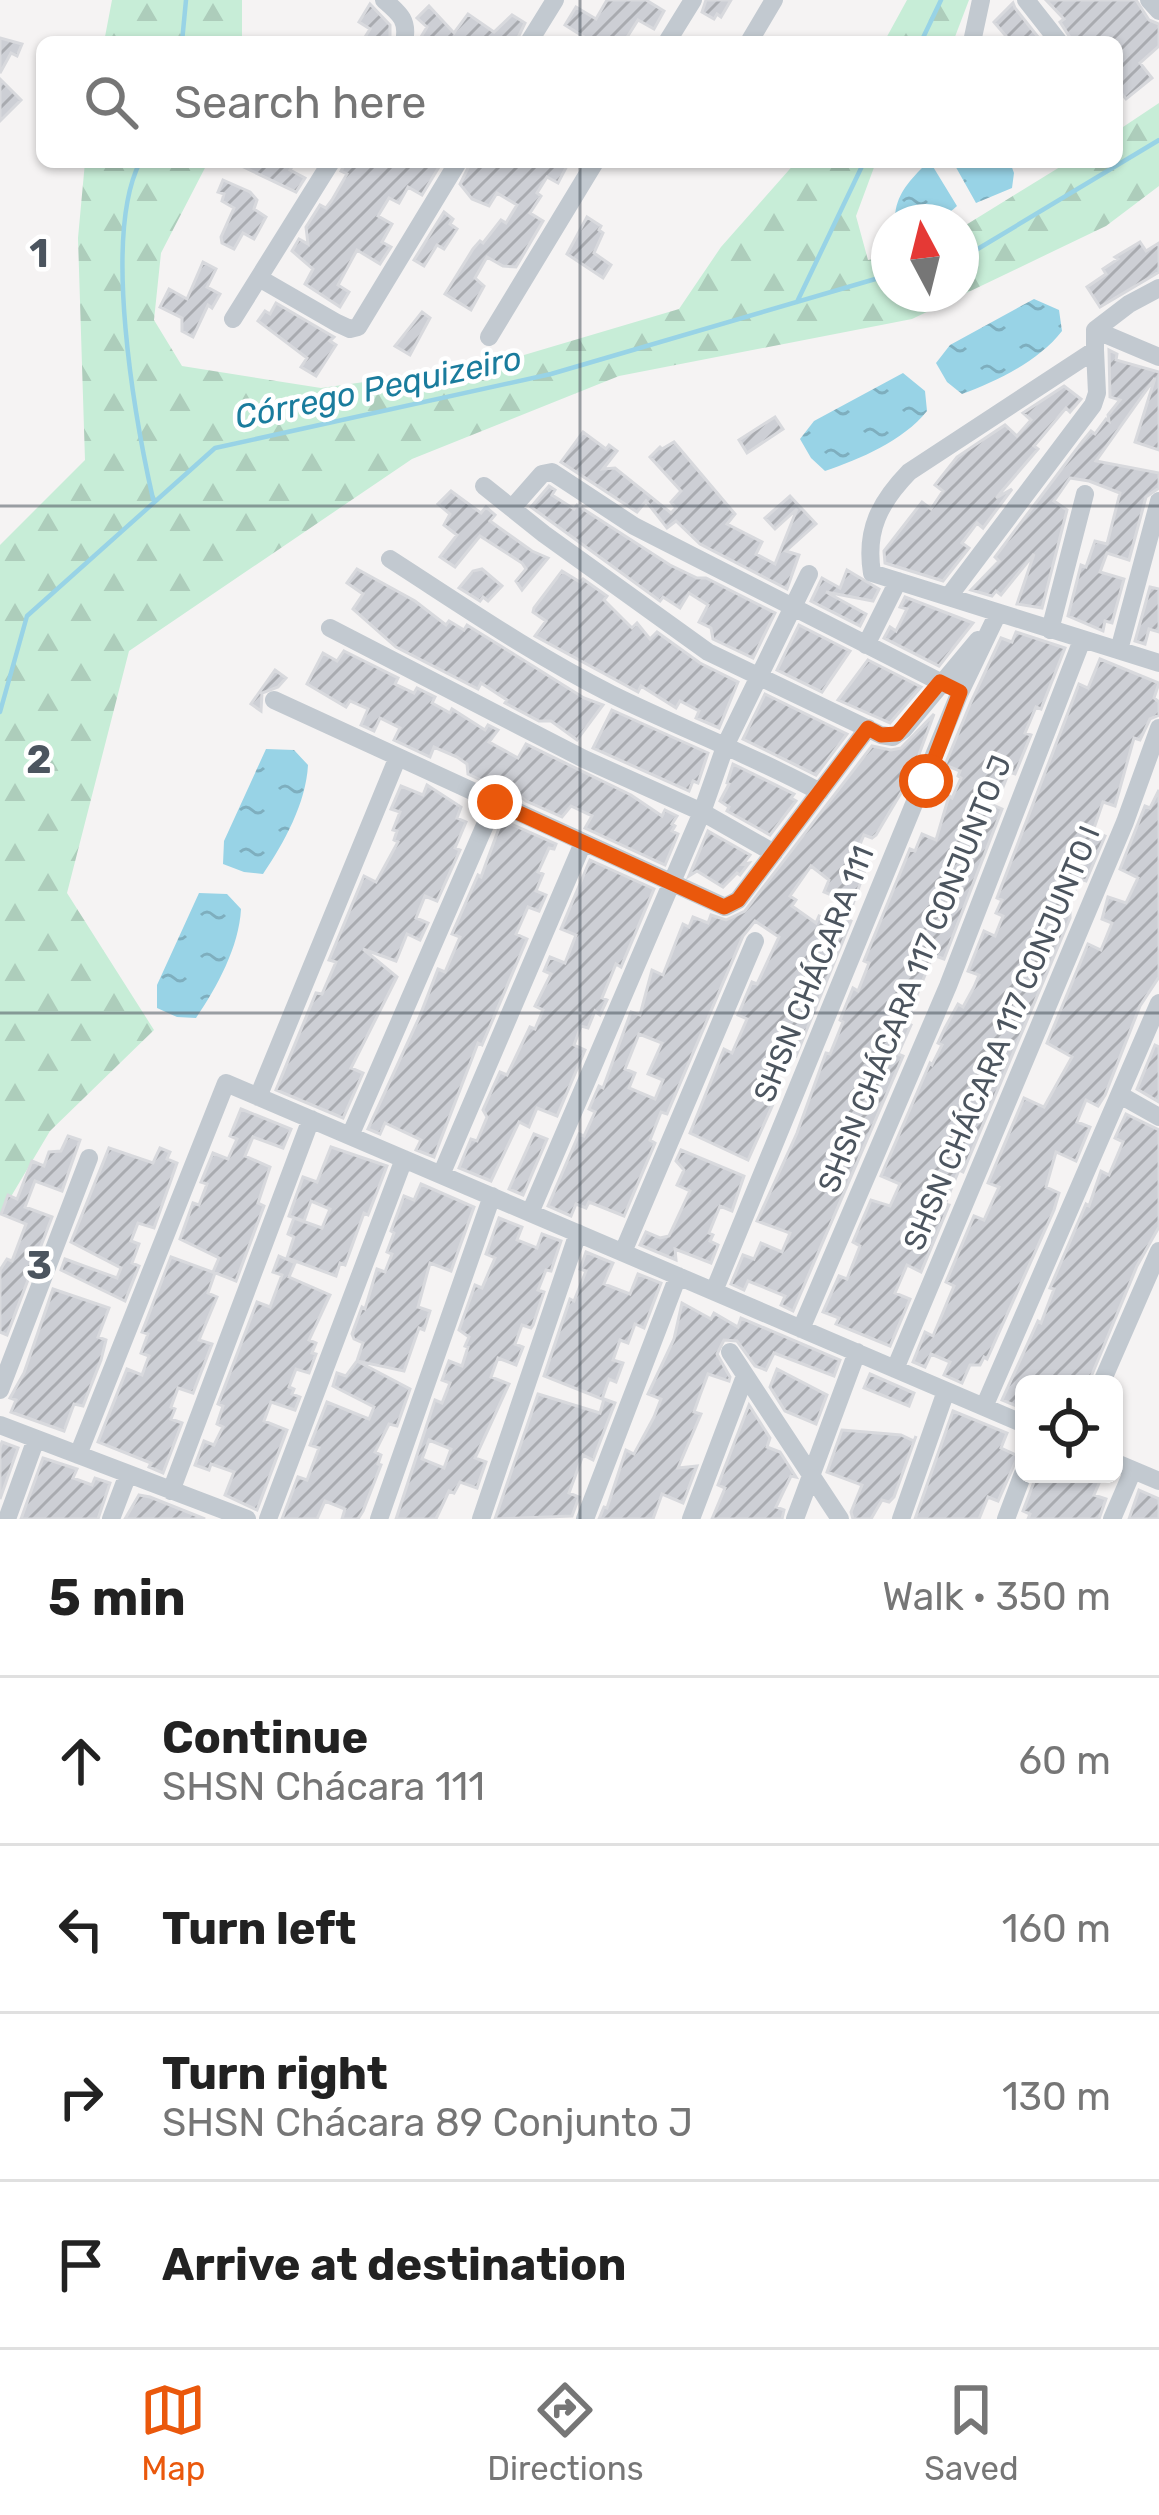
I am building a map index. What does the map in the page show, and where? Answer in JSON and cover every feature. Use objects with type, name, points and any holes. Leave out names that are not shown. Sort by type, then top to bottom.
[{"type":"street","points":[[384,0],[403,16],[405,36]]},
{"type":"street","points":[[533,36],[556,0]]},
{"type":"street","points":[[672,36],[693,0]]},
{"type":"street","points":[[753,36],[774,0]]},
{"type":"street","points":[[973,36],[981,0]]},
{"type":"street","points":[[1026,0],[1054,36]]},
{"type":"street","points":[[1149,0],[1159,11]]},
{"type":"street","points":[[233,319],[327,168]]},
{"type":"street","points":[[259,278],[354,329],[363,322],[454,168]]},
{"type":"street","points":[[489,337],[591,168]]},
{"type":"street","points":[[1159,288],[1129,304],[1095,340],[909,472],[884,498],[868,552],[872,573],[949,596],[995,620],[1050,630],[1159,663]]},
{"type":"street","points":[[1095,340],[1159,357]]},
{"type":"street","points":[[949,596],[1093,406],[1097,393],[1095,340]]},
{"type":"street","points":[[512,508],[542,474],[552,472],[634,526],[960,692]]},
{"type":"street","points":[[484,486],[708,652],[881,735],[897,734],[995,620]]},
{"type":"street","points":[[1050,630],[1085,494]]},
{"type":"street","points":[[1119,650],[1159,501]]},
{"type":"street","points":[[390,560],[611,694],[820,792]]},
{"type":"street","points":[[530,1213],[702,812],[726,744],[809,574]]},
{"type":"street","points":[[866,645],[898,581]]},
{"type":"street","name":"SHSN CHÁCARA 111","points":[[714,1292],[960,692],[995,620]]},
{"type":"street","points":[[330,628],[584,759],[702,812],[775,854]]},
{"type":"street","name":"SHSN CHÁCARA 117 CONJUNTO J","points":[[801,1328],[948,986],[1082,640]]},
{"type":"street","points":[[274,700],[724,907],[738,900],[868,728]]},
{"type":"street","name":"SHSN CHÁCARA 117 CONJUNTO I","points":[[895,1369],[1125,823],[1159,728]]},
{"type":"street","points":[[258,1097],[397,759]]},
{"type":"street","points":[[350,1136],[495,802]]},
{"type":"street","points":[[441,1175],[583,843]]},
{"type":"street","points":[[623,1252],[754,941]]},
{"type":"street","points":[[984,1407],[1159,1003]]},
{"type":"street","points":[[78,1455],[226,1083],[1015,1420]]},
{"type":"street","points":[[1120,1095],[1159,1117]]},
{"type":"street","points":[[172,1491],[311,1119]]},
{"type":"street","points":[[0,1390],[89,1158]]},
{"type":"street","points":[[268,1519],[404,1159]]},
{"type":"street","points":[[379,1519],[492,1196]]},
{"type":"street","points":[[481,1519],[578,1233]]},
{"type":"street","points":[[1105,1375],[1159,1251]]},
{"type":"street","points":[[585,1519],[678,1276]]},
{"type":"street","points":[[730,1352],[840,1519]]},
{"type":"street","points":[[795,1519],[857,1352]]},
{"type":"street","points":[[691,1519],[745,1376]]},
{"type":"street","points":[[901,1519],[946,1391]]},
{"type":"street","points":[[0,1425],[172,1491],[216,1514],[247,1519]]},
{"type":"street","points":[[7,1519],[36,1439]]},
{"type":"street","points":[[1123,1466],[1159,1481]]},
{"type":"street","points":[[111,1519],[128,1474]]},
{"type":"street","points":[[1006,1519],[1020,1483]]},
{"type":"street","points":[[1112,1519],[1119,1483]]},
{"type":"green space","points":[[112,0],[242,0],[242,36],[105,36]]},
{"type":"green space","points":[[907,0],[969,0],[955,36],[887,36]]},
{"type":"green space","points":[[1159,103],[1159,186],[1106,226],[979,287],[979,217],[1058,168],[1123,168],[1123,127]]},
{"type":"green space","points":[[84,168],[205,168],[161,253],[154,320],[182,366],[321,388],[494,364],[679,309],[721,247],[791,168],[874,168],[856,216],[868,260],[871,312],[927,312],[912,319],[619,376],[412,459],[129,651],[67,893],[154,1030],[50,1131],[0,1215],[0,545],[85,460],[78,238]]},
{"type":"water","points":[[922,168],[934,168],[956,204],[898,204]]},
{"type":"water","points":[[956,168],[1012,168],[1012,188],[976,203]]},
{"type":"water","points":[[1034,299],[1059,310],[1062,331],[1053,342],[1016,369],[962,394],[947,382],[936,363],[950,345]]},
{"type":"water","points":[[903,373],[925,391],[927,411],[917,422],[880,448],[825,471],[811,458],[800,439],[814,421]]},
{"type":"water","points":[[266,749],[294,750],[308,765],[293,822],[263,874],[223,864],[224,841]]},
{"type":"water","points":[[199,893],[227,894],[241,909],[239,923],[226,966],[196,1018],[177,1017],[157,1008],[157,985]]},
{"type":"building","points":[[607,0],[646,0],[664,11],[654,29],[638,20],[628,36],[582,36],[565,25],[576,7],[596,19]]},
{"type":"building","points":[[706,0],[731,0],[721,17],[717,14],[714,19],[702,12]]},
{"type":"building","points":[[1046,0],[1136,0],[1149,20],[1159,24],[1159,46],[1140,63],[1152,78],[1126,99],[1123,36],[1069,36],[1060,22],[1064,19]]},
{"type":"building","points":[[1013,3],[1037,36],[1006,36],[994,22]]},
{"type":"building","points":[[370,4],[390,25],[390,36],[366,36],[370,29],[359,22]]},
{"type":"building","points":[[429,6],[454,33],[468,14],[494,32],[512,15],[525,23],[519,36],[422,36],[427,27],[417,18]]},
{"type":"building","points":[[0,38],[22,44],[0,73]]},
{"type":"building","points":[[0,79],[21,100],[0,121]]},
{"type":"building","points":[[246,168],[291,168],[305,178],[296,192]]},
{"type":"building","points":[[438,168],[422,195],[408,187],[399,203],[389,198],[378,216],[392,224],[382,242],[391,247],[380,264],[357,250],[338,285],[349,292],[340,307],[305,284],[313,269],[292,251],[299,239],[308,244],[306,227],[320,205],[326,208],[332,200],[347,174],[341,171]]},
{"type":"building","points":[[468,168],[566,168],[558,183],[547,177],[537,193],[541,196],[530,213],[543,221],[516,267],[487,257],[475,278],[484,286],[471,310],[445,294],[473,249],[501,220],[506,223],[517,205],[497,193],[489,206],[472,199],[460,184]]},
{"type":"building","points":[[223,180],[250,192],[257,200],[254,209],[266,217],[254,239],[243,233],[234,249],[222,243],[221,237],[234,208],[218,192]]},
{"type":"building","points":[[444,212],[457,229],[444,249],[437,245],[424,266],[414,260]]},
{"type":"building","points":[[587,217],[603,233],[594,253],[611,265],[603,278],[567,254]]},
{"type":"building","points":[[1140,242],[1146,251],[1159,243],[1159,272],[1100,307],[1087,287],[1106,274],[1103,269],[1118,259],[1115,257]]},
{"type":"building","points":[[203,262],[216,269],[207,287],[220,294],[212,308],[208,305],[193,337],[182,331],[182,318],[160,307],[169,289],[187,299]]},
{"type":"building","points":[[276,303],[334,337],[330,341],[336,345],[316,376],[301,367],[307,358],[258,321]]},
{"type":"building","points":[[422,312],[430,318],[410,355],[395,346]]},
{"type":"building","points":[[1109,350],[1117,354],[1116,360],[1159,372],[1159,450],[1135,442],[1155,378],[1096,461],[1159,473],[1159,488],[1146,497],[1129,560],[1107,553],[1100,572],[1124,579],[1112,623],[1105,621],[1103,631],[1068,616],[1081,565],[1086,567],[1095,541],[1107,544],[1120,493],[1089,481],[1070,478],[1054,501],[1067,510],[1042,608],[1017,604],[1034,554],[1001,595],[971,590],[999,561],[995,557],[1082,442],[1109,421],[1108,415],[1120,400],[1110,397]]},
{"type":"building","points":[[1064,386],[1081,399],[1070,412],[1066,408],[1034,446],[1038,449],[996,498],[1012,489],[983,528],[977,523],[962,543],[969,548],[943,581],[885,563],[884,551],[922,502],[931,509],[943,491],[935,485],[957,457],[1005,425],[1017,436],[1031,420],[1023,413]]},
{"type":"building","points":[[775,417],[783,429],[747,453],[739,440]]},
{"type":"building","points":[[583,432],[606,449],[609,445],[617,451],[603,469],[615,468],[671,513],[676,508],[671,502],[681,491],[650,457],[674,442],[735,514],[727,524],[762,542],[756,554],[775,564],[797,509],[775,529],[765,518],[790,496],[816,524],[786,551],[799,555],[787,589],[700,544],[676,521],[667,528],[646,501],[637,512],[561,462]]},
{"type":"building","points":[[549,486],[555,490],[552,495],[574,509],[577,505],[670,565],[775,613],[753,658],[713,639],[711,628],[699,622],[708,605],[689,593],[680,608],[663,597],[660,601],[531,507]]},
{"type":"building","points":[[451,491],[481,513],[486,507],[495,515],[490,521],[548,558],[522,590],[516,581],[526,569],[522,563],[480,536],[455,567],[440,557],[457,535],[444,525],[450,514],[438,504]]},
{"type":"building","points":[[357,569],[415,601],[446,625],[449,621],[464,630],[467,625],[603,705],[577,740],[551,721],[539,721],[505,703],[481,683],[478,689],[396,647],[353,609],[363,594],[347,583]]},
{"type":"building","points":[[482,569],[502,586],[488,601],[459,588],[473,571]]},
{"type":"building","points":[[847,570],[879,589],[873,601],[826,592],[866,614],[860,626],[811,601],[822,578],[840,588]]},
{"type":"building","points":[[562,571],[607,596],[604,600],[632,628],[637,623],[650,639],[657,632],[700,663],[738,682],[719,728],[696,718],[699,711],[680,701],[676,708],[641,686],[638,692],[535,636],[546,621],[534,608]]},
{"type":"building","points":[[1150,587],[1159,589],[1159,632],[1149,629],[1145,644],[1135,641]]},
{"type":"building","points":[[905,597],[973,623],[939,666],[884,638],[890,627],[896,631],[907,609],[900,607]]},
{"type":"building","points":[[799,625],[850,651],[822,692],[777,670]]},
{"type":"building","points":[[1016,632],[1065,648],[1041,709],[1036,707],[1025,733],[1031,735],[1015,774],[1009,772],[1003,787],[990,782],[982,800],[1002,809],[944,959],[933,955],[907,1023],[911,1025],[898,1054],[903,1056],[793,1311],[781,1305],[785,1296],[748,1281],[744,1290],[731,1284],[743,1255],[754,1259],[761,1243],[782,1252],[790,1233],[757,1221],[826,1053],[830,1054],[853,988],[858,991],[869,963],[864,961],[910,849],[915,851],[922,834],[936,840],[949,796],[952,798],[961,778],[960,771],[945,765],[971,702],[1001,638],[1012,642]]},
{"type":"building","points":[[344,651],[398,678],[395,684],[435,697],[432,703],[450,713],[452,709],[485,730],[488,725],[498,730],[489,742],[518,758],[526,744],[631,795],[662,816],[665,810],[677,816],[672,831],[678,834],[665,865],[585,828],[592,816],[571,806],[562,817],[526,801],[508,786],[504,791],[468,774],[467,764],[457,757],[434,747],[430,757],[394,740],[400,728],[380,718],[374,731],[361,725],[368,709],[350,701],[346,707],[307,684],[323,653],[337,661]]},
{"type":"building","points":[[1100,659],[1159,683],[1154,698],[1159,702],[1159,715],[1150,719],[1140,740],[1134,738],[1115,806],[1103,802],[1093,831],[1105,836],[1086,881],[1080,879],[1070,902],[1070,918],[963,1172],[959,1170],[921,1272],[907,1265],[895,1293],[910,1299],[890,1346],[836,1324],[839,1318],[823,1312],[839,1276],[847,1279],[860,1246],[853,1242],[871,1200],[890,1206],[900,1184],[881,1176],[942,1045],[938,1043],[945,1028],[974,987],[979,975],[968,971],[984,931],[995,936],[1003,916],[996,913],[1002,900],[997,898],[1079,684],[1088,688]]},
{"type":"building","points":[[868,660],[921,687],[890,723],[838,700]]},
{"type":"building","points":[[275,670],[286,678],[262,693],[261,711],[251,704]]},
{"type":"building","points":[[765,694],[847,734],[816,775],[743,739]]},
{"type":"building","points":[[612,710],[708,753],[698,783],[693,781],[689,791],[593,748]]},
{"type":"building","points":[[934,714],[911,776],[876,835],[864,835],[851,865],[865,870],[853,904],[824,892],[829,880],[811,866],[790,896],[796,900],[792,906],[816,923],[819,916],[841,926],[844,918],[851,921],[796,1056],[783,1050],[773,1071],[777,1073],[770,1089],[778,1093],[748,1160],[690,1133],[724,1049],[732,1053],[747,1019],[738,1015],[752,982],[757,984],[779,937],[755,921],[743,936],[667,1114],[661,1112],[650,1140],[655,1143],[624,1216],[589,1202],[586,1208],[576,1204],[571,1216],[548,1206],[579,1134],[584,1136],[595,1112],[589,1109],[599,1086],[603,1088],[631,1012],[640,1015],[652,970],[663,975],[683,924],[689,927],[693,917],[708,923],[711,915],[726,920],[745,911],[872,746],[901,748]],"holes":[[[639,1034],[662,1043],[648,1074],[663,1080],[655,1099],[629,1088],[635,1073],[625,1069]]]},
{"type":"building","points":[[733,764],[794,794],[791,798],[796,801],[770,835],[727,811],[729,807],[720,801]]},
{"type":"building","points":[[427,785],[461,807],[457,818],[466,822],[455,848],[460,850],[437,901],[425,896],[416,918],[428,923],[420,940],[407,934],[396,961],[363,949],[397,977],[351,1068],[363,1073],[343,1118],[276,1090],[316,993],[322,994],[336,962],[329,960],[364,876],[376,882],[398,842],[393,830],[400,812],[391,809],[401,786],[423,795]]},
{"type":"building","points":[[1159,790],[1159,977],[1140,1006],[1105,1095],[1098,1106],[1086,1100],[1077,1122],[1090,1127],[1076,1161],[1056,1152],[1046,1187],[1059,1193],[1054,1210],[987,1359],[970,1365],[962,1383],[944,1375],[950,1362],[931,1354],[925,1367],[913,1362],[925,1332],[933,1336],[954,1286],[946,1282],[974,1216],[984,1220],[999,1187],[988,1183],[1024,1098],[1044,1107],[1072,1057],[1047,1043],[1088,944],[1101,950],[1112,923],[1102,919],[1108,897],[1126,903],[1138,878],[1120,869],[1145,806],[1150,808]]},
{"type":"building","points":[[502,820],[556,844],[549,848],[538,872],[543,874],[536,891],[546,895],[539,911],[528,907],[516,934],[527,939],[482,1045],[478,1043],[434,1157],[416,1150],[421,1140],[385,1123],[380,1134],[368,1129],[438,969],[445,972],[460,937],[452,934],[478,875],[481,877]]},
{"type":"building","points":[[708,831],[750,855],[740,875],[723,887],[697,871],[689,876]]},
{"type":"building","points":[[590,860],[654,889],[621,967],[616,964],[600,1015],[595,1011],[588,1028],[581,1026],[574,1045],[585,1050],[557,1116],[537,1108],[529,1127],[519,1122],[491,1181],[459,1168],[471,1139],[477,1141],[487,1117],[483,1110],[500,1072],[507,1075],[530,1027],[535,1029],[543,1010],[535,1006],[551,974],[544,971],[550,957],[565,963],[576,935],[561,929]]},
{"type":"building","points":[[1155,1045],[1159,1047],[1159,1102],[1137,1089]]},
{"type":"building","points":[[241,1109],[291,1129],[283,1148],[253,1137],[245,1156],[270,1167],[258,1203],[264,1206],[236,1281],[213,1272],[219,1258],[180,1239],[193,1203],[199,1205],[207,1184],[201,1182],[213,1153],[228,1159],[237,1139],[230,1136]]},
{"type":"building","points":[[1126,1114],[1159,1130],[1159,1227],[1137,1266],[1092,1375],[1015,1375],[1015,1405],[1002,1400],[1038,1321],[1041,1323],[1054,1289],[1050,1288],[1101,1171],[1109,1175],[1123,1142],[1115,1138]]},
{"type":"building","points":[[534,1134],[547,1139],[523,1195],[509,1189]]},
{"type":"building","points":[[68,1136],[80,1140],[62,1191],[35,1181],[25,1207],[52,1217],[7,1335],[0,1332],[0,1270],[7,1259],[12,1261],[26,1224],[1,1214],[8,1195],[17,1199],[32,1161],[44,1166],[49,1152],[61,1151]]},
{"type":"building","points":[[331,1147],[387,1166],[336,1276],[287,1258],[294,1218],[322,1228],[330,1209],[311,1201],[304,1221],[289,1216],[303,1177],[317,1182]]},
{"type":"building","points":[[109,1148],[153,1163],[160,1148],[170,1152],[167,1159],[177,1163],[154,1228],[138,1223],[131,1241],[139,1244],[132,1263],[139,1266],[125,1301],[61,1270],[65,1259],[117,1278],[121,1268],[71,1242]]},
{"type":"building","points":[[681,1150],[744,1176],[732,1211],[720,1206],[709,1233],[713,1235],[710,1241],[718,1245],[711,1263],[675,1249],[676,1260],[640,1245],[646,1232],[669,1236],[690,1191],[677,1185],[684,1170],[676,1161]]},
{"type":"building","points":[[421,1184],[474,1207],[451,1271],[430,1263],[418,1307],[430,1311],[404,1371],[357,1361],[363,1343],[352,1334],[377,1269],[385,1272],[392,1254],[387,1252],[391,1231],[404,1196],[414,1200]]},
{"type":"building","points":[[499,1218],[522,1227],[517,1240],[537,1248],[542,1234],[561,1241],[551,1271],[546,1270],[538,1290],[544,1292],[533,1325],[522,1325],[515,1344],[523,1347],[516,1365],[498,1358],[491,1377],[509,1384],[475,1458],[486,1462],[477,1488],[460,1482],[454,1493],[449,1491],[436,1519],[396,1519],[435,1400],[442,1403],[450,1383],[442,1380],[449,1361],[462,1366],[469,1337],[459,1330],[475,1285],[482,1288],[495,1258],[486,1254]],"holes":[[[429,1440],[451,1449],[444,1468],[422,1459]]]},
{"type":"building","points":[[586,1252],[613,1263],[604,1284],[630,1294],[638,1274],[661,1283],[644,1328],[635,1324],[628,1343],[620,1340],[613,1360],[623,1363],[616,1382],[609,1379],[602,1399],[544,1376],[570,1299],[574,1301],[586,1271],[580,1269]]},
{"type":"building","points":[[279,1256],[295,1263],[289,1277],[330,1295],[309,1340],[316,1343],[312,1353],[316,1354],[309,1373],[296,1369],[289,1387],[300,1397],[295,1410],[271,1402],[264,1421],[287,1430],[257,1510],[225,1495],[234,1472],[211,1464],[209,1470],[195,1465],[204,1441],[214,1445],[223,1427],[217,1424],[223,1406],[218,1404],[257,1302],[270,1307],[282,1275],[273,1272]]},
{"type":"building","points":[[171,1257],[215,1273],[208,1293],[217,1297],[199,1340],[212,1344],[193,1393],[178,1388],[171,1407],[175,1409],[171,1419],[182,1423],[163,1473],[149,1467],[151,1463],[98,1442],[127,1369],[142,1375],[149,1356],[141,1353],[148,1334],[142,1332]]},
{"type":"building","points":[[53,1289],[109,1308],[98,1337],[106,1340],[101,1360],[83,1406],[74,1404],[64,1431],[11,1412],[16,1400],[10,1398],[24,1373]]},
{"type":"building","points":[[682,1303],[738,1327],[741,1318],[840,1360],[834,1376],[774,1353],[766,1370],[755,1366],[737,1341],[724,1340],[717,1354],[729,1381],[708,1374],[700,1395],[694,1412],[701,1414],[678,1468],[697,1466],[683,1503],[662,1494],[653,1519],[599,1519],[626,1450],[634,1454],[661,1399],[648,1394],[674,1339]]},
{"type":"building","points":[[357,1361],[410,1389],[397,1426],[389,1424],[375,1452],[381,1455],[381,1465],[363,1511],[358,1519],[342,1519],[345,1509],[325,1501],[317,1519],[282,1519],[298,1477],[307,1480],[319,1448],[310,1445],[327,1402],[369,1419],[374,1407],[333,1386],[337,1373],[346,1376]]},
{"type":"building","points":[[777,1369],[827,1395],[816,1424],[785,1411],[770,1387]]},
{"type":"building","points":[[870,1374],[914,1393],[909,1406],[864,1388]]},
{"type":"building","points":[[538,1394],[600,1413],[604,1399],[615,1403],[593,1460],[583,1455],[569,1493],[579,1497],[572,1516],[495,1519]]},
{"type":"building","points":[[749,1405],[770,1438],[767,1447],[780,1452],[796,1477],[791,1476],[776,1507],[784,1510],[782,1519],[712,1519],[725,1488],[718,1485]]},
{"type":"building","points":[[953,1411],[1007,1433],[1001,1448],[1015,1455],[1015,1463],[998,1501],[988,1497],[979,1519],[915,1519]]},
{"type":"building","points":[[842,1430],[901,1435],[914,1441],[916,1436],[894,1497],[889,1502],[882,1500],[871,1519],[853,1519],[851,1512],[862,1485],[827,1472]]},
{"type":"building","points":[[2,1442],[18,1448],[0,1499],[0,1448]]},
{"type":"building","points":[[43,1458],[77,1469],[73,1478],[92,1485],[95,1478],[110,1483],[98,1519],[21,1519]]},
{"type":"building","points":[[1034,1483],[1099,1483],[1094,1495],[1106,1499],[1099,1519],[1028,1519],[1030,1514],[1023,1511]]},
{"type":"building","points":[[1139,1490],[1159,1499],[1159,1519],[1129,1519]]},
{"type":"building","points":[[139,1495],[150,1497],[205,1519],[125,1519]]},
{"type":"waterway","points":[[183,36],[186,0]]},
{"type":"waterway","points":[[924,36],[941,0]]},
{"type":"waterway","name":"Córrego Pequizeiro","points":[[1123,162],[1159,140]]},
{"type":"waterway","points":[[138,168],[123,235],[125,328],[153,499]]},
{"type":"waterway","points":[[797,302],[861,168]]},
{"type":"waterway","name":"Córrego Pequizeiro","points":[[979,248],[1112,168]]},
{"type":"waterway","name":"Córrego Pequizeiro","points":[[0,712],[27,616],[215,448],[551,374],[871,280]]},
{"type":"route","points":[[495,802],[724,907],[738,900],[868,728],[881,735],[897,734],[940,682],[960,692],[926,781]]}]
